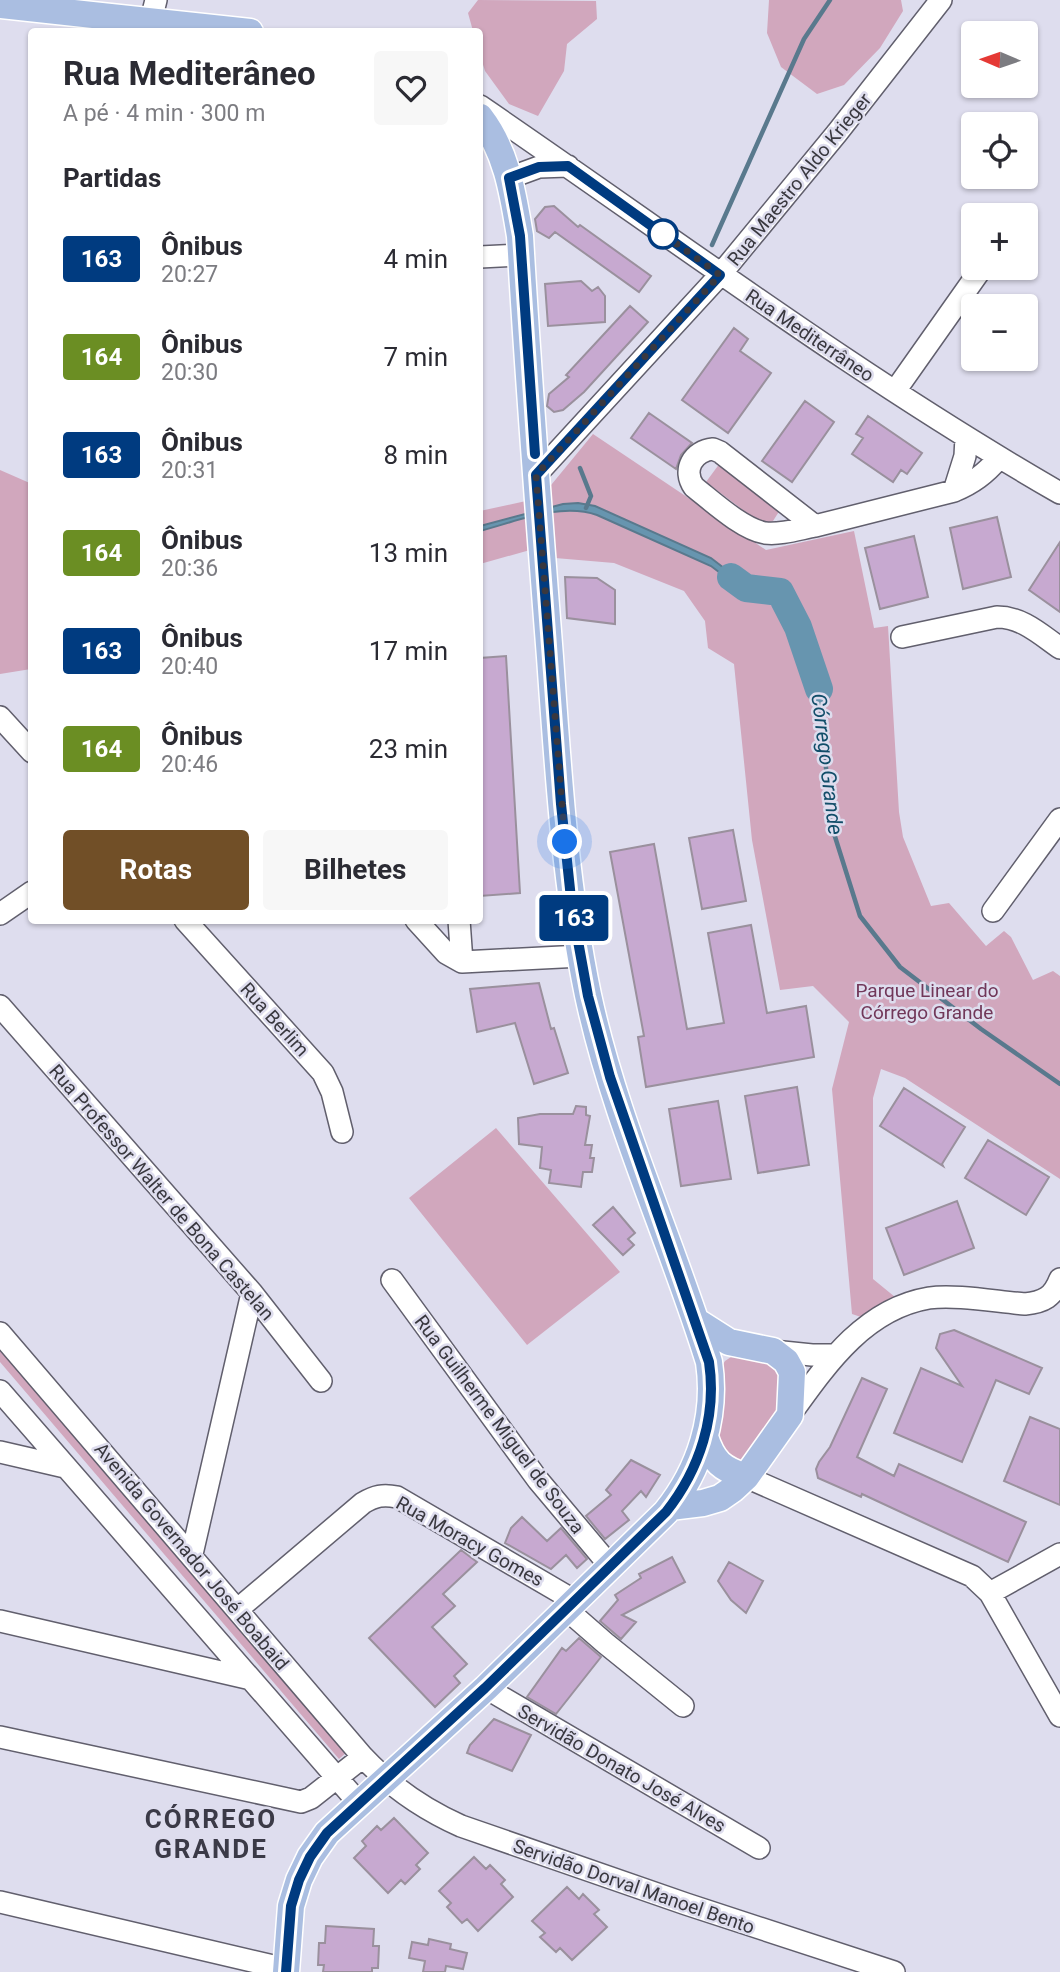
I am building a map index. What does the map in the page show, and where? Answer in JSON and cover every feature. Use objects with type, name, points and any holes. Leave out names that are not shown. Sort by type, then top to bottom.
[{"type":"main road","points":[[0,5],[46,4],[153,10],[236,28]]},
{"type":"main road","points":[[286,1971],[291,1906],[310,1857],[327,1833],[485,1688],[670,1507],[697,1462],[711,1404],[710,1373],[696,1321],[610,1077],[588,996],[572,908],[561,804],[521,255],[509,178],[495,141],[483,122]]},
{"type":"main road","points":[[670,1507],[703,1503],[720,1497],[746,1477],[790,1415],[792,1373],[786,1361],[773,1351],[729,1342],[696,1321]]},
{"type":"main road","points":[[710,1373],[718,1359],[728,1350],[743,1345]]},
{"type":"main road","points":[[705,1437],[711,1454],[721,1465],[746,1477]]},
{"type":"street","name":"Rua Maestro Aldo Krieger","points":[[537,488],[720,275],[837,133],[941,0]]},
{"type":"street","name":"Rua Mediterrâneo","points":[[483,108],[720,275],[966,437],[1060,493]]},
{"type":"street","points":[[509,178],[539,167],[568,166]]},
{"type":"street","points":[[483,257],[521,255]]},
{"type":"street","points":[[895,391],[973,280]]},
{"type":"street","points":[[954,491],[965,456],[966,437]]},
{"type":"street","points":[[815,526],[720,452],[705,450],[692,461],[687,470],[688,479],[694,487],[748,527],[764,533],[783,533],[815,526],[954,491],[986,473],[999,458]]},
{"type":"street","points":[[902,637],[1008,617],[1018,619],[1060,648]]},
{"type":"street","points":[[0,717],[28,748]]},
{"type":"street","points":[[993,911],[1060,819]]},
{"type":"street","points":[[0,914],[28,895]]},
{"type":"street","name":"Rua Berlim","points":[[189,924],[323,1073],[332,1092],[342,1132]]},
{"type":"street","points":[[420,924],[446,953],[463,962],[581,956]]},
{"type":"street","points":[[459,924],[463,962]]},
{"type":"street","name":"Rua Professor Walter de Bona Castelan","points":[[0,1006],[252,1293],[321,1381]]},
{"type":"street","points":[[790,1415],[825,1365],[850,1339],[878,1317],[902,1304],[932,1297],[1039,1303],[1050,1298],[1060,1279]]},
{"type":"street","name":"Rua Guilherme Miguel de Souza","points":[[392,1280],[538,1480],[611,1567]]},
{"type":"street","points":[[192,1554],[252,1293]]},
{"type":"street","name":"Avenida Governador José Boabaid","points":[[3,1341],[192,1554],[384,1780]]},
{"type":"street","points":[[773,1351],[812,1356],[835,1355]]},
{"type":"street","name":"Avenida Governador José Boabaid","points":[[0,1391],[358,1802]]},
{"type":"street","points":[[0,1452],[65,1467]]},
{"type":"street","points":[[746,1477],[972,1576],[990,1593],[1060,1716]]},
{"type":"street","name":"Rua Moracy Gomes","points":[[238,1609],[363,1503],[384,1494],[397,1497],[571,1605],[605,1643],[683,1706]]},
{"type":"street","points":[[990,1593],[1060,1554]]},
{"type":"street","points":[[0,1621],[251,1679]]},
{"type":"street","name":"Servidão Donato José Alves","points":[[485,1688],[759,1848]]},
{"type":"street","points":[[0,1737],[293,1801],[306,1801],[363,1757]]},
{"type":"street","name":"Servidão Dorval Manoel Bento","points":[[384,1780],[437,1815],[461,1826],[894,1972]]},
{"type":"street","points":[[0,1902],[286,1971]]},
{"type":"green space","points":[[478,0],[596,1],[597,19],[567,44],[564,71],[538,116],[509,104],[485,71],[483,28],[472,28],[468,13]]},
{"type":"green space","points":[[769,0],[901,0],[903,11],[880,48],[844,85],[817,94],[781,67],[767,33]]},
{"type":"green space","name":"Parque Linear do Córrego Grande","points":[[593,434],[766,550],[854,531],[874,628],[888,626],[899,812],[903,837],[931,906],[949,903],[986,946],[1004,931],[1011,937],[1033,980],[1053,971],[1060,976],[1060,1179],[905,1078],[881,1069],[873,1098],[873,1279],[895,1297],[861,1317],[852,1314],[832,1089],[849,1022],[813,986],[780,990],[752,840],[734,664],[708,648],[705,621],[684,591],[614,563],[555,558],[547,490]]},
{"type":"green space","points":[[720,463],[780,510],[773,521],[766,523],[756,520],[706,482]]},
{"type":"green space","points":[[0,470],[28,482],[28,669],[0,674]]},
{"type":"green space","points":[[526,501],[530,550],[483,563],[483,510]]},
{"type":"green space","points":[[496,1128],[620,1272],[527,1345],[409,1198]]},
{"type":"green space","points":[[0,1348],[347,1752],[339,1759],[0,1362]]},
{"type":"green space","points":[[743,1349],[787,1373],[785,1412],[745,1472],[709,1437],[716,1376],[725,1361]]},
{"type":"water","points":[[563,504],[595,506],[711,558],[746,585],[780,596],[796,615],[824,689],[819,689],[790,613],[779,599],[744,591],[711,566],[597,515],[583,512],[553,512],[483,530],[483,525]]},
{"type":"building","points":[[554,206],[578,227],[580,225],[651,276],[639,292],[555,232],[549,238],[537,231],[535,219],[545,207]]},
{"type":"building","points":[[581,281],[592,291],[598,287],[605,296],[605,322],[548,326],[545,284]]},
{"type":"building","points":[[630,306],[648,322],[584,392],[563,410],[554,412],[547,406],[549,394],[569,377],[566,375]]},
{"type":"building","points":[[734,328],[748,339],[740,351],[771,373],[728,433],[682,400]]},
{"type":"building","points":[[805,401],[834,422],[792,482],[762,461]]},
{"type":"building","points":[[649,413],[692,443],[681,455],[676,469],[631,438]]},
{"type":"building","points":[[868,416],[922,453],[907,474],[901,470],[893,482],[852,454],[863,438],[856,434]]},
{"type":"building","points":[[997,517],[1011,577],[963,589],[950,528]]},
{"type":"building","points":[[914,536],[928,597],[880,609],[865,548]]},
{"type":"building","points":[[1060,542],[1060,612],[1029,590]]},
{"type":"building","points":[[565,577],[597,578],[615,590],[615,624],[567,618]]},
{"type":"building","points":[[506,656],[520,893],[483,896],[483,658]]},
{"type":"building","points":[[733,830],[746,901],[702,909],[689,838]]},
{"type":"building","points":[[654,844],[687,1029],[724,1023],[708,933],[751,925],[767,1013],[806,1006],[814,1057],[646,1087],[638,1037],[644,1036],[610,852]]},
{"type":"building","points":[[539,983],[551,1029],[554,1028],[568,1073],[534,1084],[515,1023],[477,1032],[470,989]]},
{"type":"building","points":[[797,1087],[809,1165],[758,1173],[745,1096]]},
{"type":"building","points":[[904,1088],[965,1127],[943,1166],[880,1126]]},
{"type":"building","points":[[718,1101],[731,1179],[681,1186],[669,1109]]},
{"type":"building","points":[[576,1106],[586,1107],[586,1115],[590,1116],[585,1145],[592,1145],[592,1172],[583,1172],[581,1187],[549,1183],[551,1170],[540,1168],[542,1147],[519,1144],[518,1118],[540,1114],[573,1114]]},
{"type":"building","points":[[988,1140],[1049,1177],[1026,1215],[965,1178]]},
{"type":"building","points":[[957,1201],[974,1248],[904,1275],[886,1228]]},
{"type":"building","points":[[613,1207],[635,1233],[628,1239],[634,1245],[623,1255],[593,1225]]},
{"type":"building","points":[[954,1330],[1042,1368],[1029,1394],[996,1380],[962,1462],[894,1433],[921,1368],[962,1386],[936,1348],[940,1334]]},
{"type":"building","points":[[862,1378],[887,1389],[857,1457],[894,1476],[899,1464],[1026,1522],[1008,1562],[862,1494],[861,1497],[818,1478],[816,1469],[819,1462],[830,1447]]},
{"type":"building","points":[[1030,1417],[1060,1429],[1060,1505],[1004,1481]]},
{"type":"building","points":[[631,1460],[660,1475],[646,1497],[641,1491],[622,1511],[629,1520],[605,1539],[586,1516],[611,1495],[606,1490]]},
{"type":"building","points":[[522,1517],[547,1541],[561,1528],[587,1559],[577,1568],[566,1555],[551,1569],[505,1543],[511,1528]]},
{"type":"building","points":[[461,1550],[477,1562],[443,1594],[455,1606],[432,1627],[467,1664],[454,1676],[460,1683],[435,1707],[369,1638]]},
{"type":"building","points":[[672,1557],[685,1582],[622,1615],[636,1622],[621,1639],[600,1621],[618,1600],[615,1595],[641,1578],[639,1574]]},
{"type":"building","points":[[729,1562],[763,1581],[746,1613],[731,1600],[718,1581]]},
{"type":"building","points":[[579,1638],[601,1657],[556,1714],[527,1697],[562,1648],[566,1651]]},
{"type":"building","points":[[494,1719],[531,1735],[512,1771],[467,1753],[470,1745]]},
{"type":"building","points":[[394,1818],[428,1853],[416,1865],[420,1869],[405,1884],[401,1880],[388,1893],[354,1858],[366,1846],[362,1841],[377,1826],[381,1830]]},
{"type":"building","points":[[474,1857],[486,1869],[490,1865],[505,1880],[501,1884],[513,1897],[478,1931],[467,1919],[462,1923],[447,1907],[451,1903],[439,1891]]},
{"type":"building","points":[[567,1887],[579,1899],[583,1894],[599,1910],[594,1914],[607,1927],[572,1960],[560,1948],[556,1952],[540,1937],[545,1933],[532,1921]]},
{"type":"building","points":[[326,1926],[374,1929],[373,1946],[379,1946],[378,1968],[372,1968],[372,1972],[323,1972],[324,1965],[318,1965],[319,1943],[325,1943]]},
{"type":"building","points":[[429,1939],[451,1944],[450,1949],[467,1953],[463,1969],[446,1966],[445,1972],[423,1972],[425,1961],[409,1958],[412,1942],[428,1945]]},
{"type":"waterway","points":[[712,245],[804,39],[830,0]]},
{"type":"waterway","points":[[580,468],[591,496],[586,508]]},
{"type":"waterway","name":"Córrego Grande","points":[[731,577],[746,588],[780,592],[798,627],[819,689]]},
{"type":"waterway","name":"Córrego Grande","points":[[819,689],[831,824],[860,916],[900,967],[981,1029],[1060,1084]]},
{"type":"bus line","name":"163","points":[[286,1972],[291,1906],[310,1857],[327,1833],[485,1688],[666,1512],[683,1489],[697,1462],[711,1404],[709,1362],[610,1077],[588,996],[572,908],[561,804],[536,475],[720,275],[568,166],[539,167],[509,178],[520,236],[535,454]]},
{"type":"district","name":"CÓRREGO GRANDE","points":[[211,1834]]},
{"type":"route","points":[[565,842],[536,475],[720,275],[663,234]]}]
